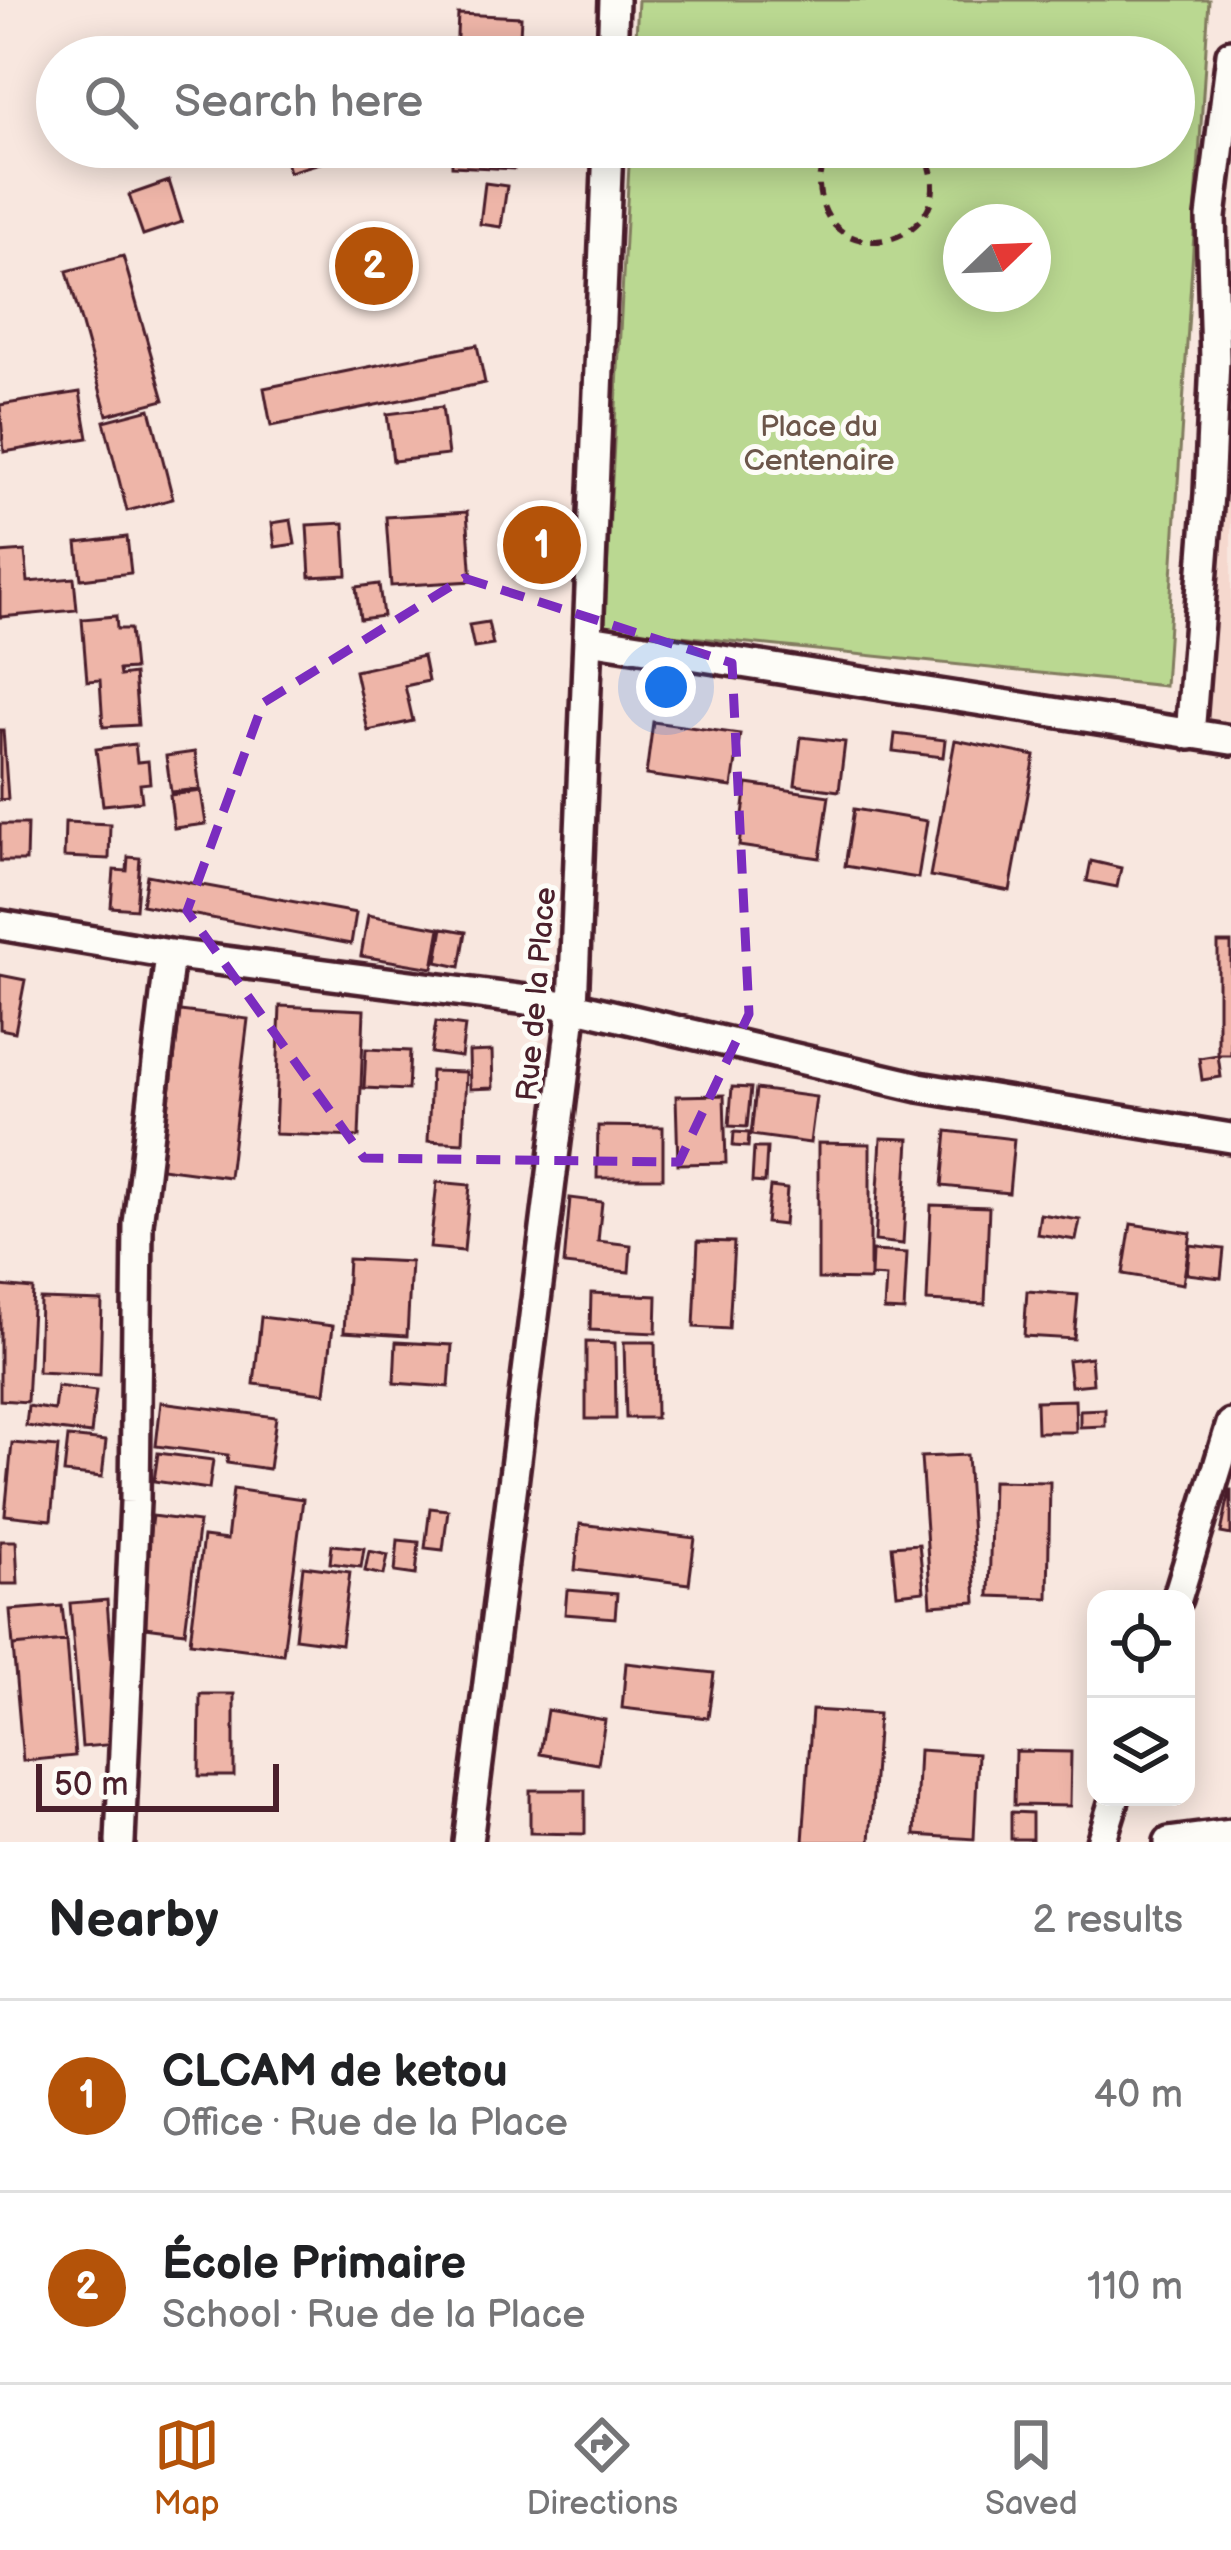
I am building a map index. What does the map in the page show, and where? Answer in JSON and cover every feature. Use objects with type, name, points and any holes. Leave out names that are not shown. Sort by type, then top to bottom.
[{"type":"street","points":[[613,36],[614,0]]},
{"type":"street","points":[[1190,734],[1214,381],[1211,217],[1231,54]]},
{"type":"street","name":"Rue de la Place","points":[[468,1842],[572,1006],[607,168]]},
{"type":"street","points":[[590,639],[1231,740]]},
{"type":"street","points":[[0,925],[170,954],[572,1006],[919,1087],[1231,1138]]},
{"type":"street","points":[[120,1842],[134,1524],[138,1224],[170,954]]},
{"type":"street","points":[[1180,1590],[1230,1427]]},
{"type":"street","points":[[1101,1842],[1112,1806]]},
{"type":"street","points":[[1169,1842],[1231,1834]]},
{"type":"path","points":[[822,168],[821,204],[833,223],[852,236],[874,242],[896,239],[916,227],[929,209],[934,187],[932,168]]},
{"type":"highlighted area","points":[[464,578],[732,663],[749,1014],[679,1162],[364,1158],[187,911],[263,703]]},
{"type":"shaded area","points":[[1231,291],[1231,721],[1201,721]]},
{"type":"green space","name":"Place du Centenaire","points":[[638,0],[1209,0],[1165,686],[604,628],[629,168],[1195,168],[1195,36],[636,36]]},
{"type":"building","points":[[458,14],[521,17],[520,36],[457,36]]},
{"type":"building","points":[[169,181],[182,222],[143,235],[129,195]]},
{"type":"building","points":[[485,183],[507,186],[501,227],[480,224]]},
{"type":"building","points":[[123,256],[164,400],[107,415],[67,271]]},
{"type":"building","points":[[477,345],[485,383],[271,426],[264,388]]},
{"type":"building","points":[[80,392],[88,438],[4,452],[0,405]]},
{"type":"building","points":[[442,407],[448,455],[393,461],[387,414]]},
{"type":"building","points":[[150,409],[173,499],[127,511],[104,421]]},
{"type":"building","points":[[467,512],[472,581],[391,586],[386,517]]},
{"type":"building","points":[[291,520],[295,544],[275,547],[272,523]]},
{"type":"building","points":[[344,523],[347,575],[310,577],[307,525]]},
{"type":"building","points":[[127,537],[131,573],[81,579],[77,543]]},
{"type":"building","points":[[25,551],[28,582],[74,578],[77,610],[0,617],[0,553]]},
{"type":"building","points":[[379,584],[383,616],[360,619],[356,587]]},
{"type":"building","points":[[116,616],[117,629],[130,629],[134,669],[119,670],[120,676],[134,674],[138,725],[103,727],[100,680],[87,681],[82,619]]},
{"type":"building","points":[[488,622],[493,645],[474,648],[469,625]]},
{"type":"building","points":[[423,656],[428,681],[405,686],[413,721],[368,731],[355,671]]},
{"type":"building","points":[[653,722],[740,734],[732,787],[646,775]]},
{"type":"building","points":[[0,730],[8,799],[0,800]]},
{"type":"building","points":[[895,734],[945,740],[943,757],[893,751]]},
{"type":"building","points":[[801,737],[845,742],[839,791],[795,785]]},
{"type":"building","points":[[955,740],[1035,756],[1010,891],[930,876]]},
{"type":"building","points":[[135,744],[137,762],[148,761],[150,783],[140,784],[142,801],[103,805],[96,749]]},
{"type":"building","points":[[195,752],[200,789],[171,792],[166,756]]},
{"type":"building","points":[[747,784],[829,796],[820,858],[739,846]]},
{"type":"building","points":[[201,791],[206,824],[174,828],[170,795]]},
{"type":"building","points":[[854,809],[927,821],[918,878],[845,866]]},
{"type":"building","points":[[65,822],[110,824],[109,859],[64,857]]},
{"type":"building","points":[[0,824],[27,824],[26,861],[0,861]]},
{"type":"building","points":[[128,857],[140,858],[136,909],[111,907],[114,870],[127,871]]},
{"type":"building","points":[[1091,861],[1121,868],[1117,887],[1087,881]]},
{"type":"building","points":[[147,875],[356,913],[351,944],[142,905]]},
{"type":"building","points":[[368,915],[440,928],[433,968],[361,956]]},
{"type":"building","points":[[443,928],[466,932],[460,967],[437,962]]},
{"type":"building","points":[[1218,943],[1231,943],[1231,1055],[1218,1055]]},
{"type":"building","points":[[0,975],[25,980],[15,1032],[0,1029]]},
{"type":"building","points":[[280,1006],[364,1010],[359,1137],[275,1134]]},
{"type":"building","points":[[180,1011],[248,1019],[229,1177],[161,1168]]},
{"type":"building","points":[[436,1022],[465,1026],[461,1057],[431,1053]]},
{"type":"building","points":[[366,1049],[410,1051],[408,1090],[364,1088]]},
{"type":"building","points":[[492,1051],[493,1088],[470,1089],[469,1052]]},
{"type":"building","points":[[1218,1055],[1221,1077],[1202,1080],[1199,1058]]},
{"type":"building","points":[[431,1071],[466,1072],[463,1143],[428,1141]]},
{"type":"building","points":[[732,1087],[751,1088],[747,1127],[729,1126]]},
{"type":"building","points":[[756,1089],[816,1097],[810,1143],[751,1135]]},
{"type":"building","points":[[724,1095],[726,1163],[678,1164],[676,1096]]},
{"type":"building","points":[[598,1126],[663,1127],[663,1178],[597,1178]]},
{"type":"building","points":[[947,1131],[1014,1139],[1009,1193],[942,1186]]},
{"type":"building","points":[[734,1132],[749,1133],[748,1147],[733,1146]]},
{"type":"building","points":[[881,1138],[909,1139],[903,1244],[875,1241]]},
{"type":"building","points":[[818,1143],[870,1144],[870,1280],[818,1279]]},
{"type":"building","points":[[754,1148],[767,1148],[765,1183],[752,1182]]},
{"type":"building","points":[[437,1182],[470,1185],[464,1251],[430,1248]]},
{"type":"building","points":[[770,1187],[787,1189],[784,1225],[766,1223]]},
{"type":"building","points":[[570,1198],[602,1202],[598,1241],[631,1245],[629,1272],[564,1265]]},
{"type":"building","points":[[931,1205],[989,1207],[985,1304],[927,1301]]},
{"type":"building","points":[[1040,1214],[1080,1220],[1076,1240],[1037,1234]]},
{"type":"building","points":[[1131,1224],[1191,1233],[1183,1284],[1123,1274]]},
{"type":"building","points":[[698,1241],[734,1242],[729,1329],[694,1327]]},
{"type":"building","points":[[1190,1245],[1224,1249],[1221,1278],[1187,1274]]},
{"type":"building","points":[[872,1251],[907,1253],[904,1311],[884,1310],[886,1277],[871,1276]]},
{"type":"building","points":[[348,1259],[411,1262],[407,1336],[344,1332]]},
{"type":"building","points":[[0,1286],[33,1289],[27,1402],[0,1400]]},
{"type":"building","points":[[1027,1291],[1078,1295],[1074,1339],[1024,1336]]},
{"type":"building","points":[[591,1293],[657,1296],[656,1333],[590,1330]]},
{"type":"building","points":[[40,1299],[102,1301],[100,1375],[38,1372]]},
{"type":"building","points":[[261,1317],[333,1326],[325,1393],[254,1384]]},
{"type":"building","points":[[396,1342],[452,1345],[449,1387],[394,1383]]},
{"type":"building","points":[[586,1342],[615,1343],[616,1419],[586,1419]]},
{"type":"building","points":[[624,1342],[655,1342],[656,1418],[626,1418]]},
{"type":"building","points":[[1091,1357],[1093,1384],[1071,1386],[1068,1360]]},
{"type":"building","points":[[57,1386],[96,1391],[91,1434],[26,1426],[28,1406],[54,1410]]},
{"type":"building","points":[[1075,1400],[1076,1432],[1037,1432],[1036,1401]]},
{"type":"building","points":[[161,1402],[276,1417],[269,1469],[227,1463],[228,1455],[156,1446]]},
{"type":"building","points":[[1105,1409],[1105,1426],[1080,1427],[1080,1410]]},
{"type":"building","points":[[68,1437],[106,1441],[102,1477],[64,1473]]},
{"type":"building","points":[[12,1443],[58,1447],[51,1520],[5,1515]]},
{"type":"building","points":[[158,1453],[213,1460],[209,1489],[154,1481]]},
{"type":"building","points":[[967,1455],[976,1602],[931,1605],[921,1457]]},
{"type":"building","points":[[992,1481],[1050,1482],[1048,1598],[989,1596]]},
{"type":"building","points":[[233,1489],[303,1499],[283,1654],[190,1642],[203,1537],[227,1540]]},
{"type":"building","points":[[1231,1490],[1231,1535],[1221,1533]]},
{"type":"building","points":[[430,1508],[448,1510],[443,1550],[425,1548]]},
{"type":"building","points":[[152,1516],[199,1522],[185,1632],[137,1626]]},
{"type":"building","points":[[580,1524],[695,1538],[689,1584],[575,1570]]},
{"type":"building","points":[[398,1540],[419,1542],[416,1575],[395,1572]]},
{"type":"building","points":[[0,1541],[16,1541],[18,1584],[0,1584]]},
{"type":"building","points":[[919,1544],[924,1591],[897,1594],[892,1546]]},
{"type":"building","points":[[332,1545],[364,1548],[361,1567],[330,1563]]},
{"type":"building","points":[[369,1551],[388,1555],[384,1575],[365,1571]]},
{"type":"building","points":[[303,1566],[350,1572],[341,1644],[295,1638]]},
{"type":"building","points":[[567,1590],[617,1594],[615,1618],[565,1614]]},
{"type":"building","points":[[107,1600],[118,1744],[82,1747],[70,1603]]},
{"type":"building","points":[[62,1606],[66,1641],[13,1646],[10,1610]]},
{"type":"building","points":[[66,1641],[75,1756],[23,1761],[13,1646]]},
{"type":"building","points":[[626,1663],[714,1673],[708,1718],[622,1708]]},
{"type":"building","points":[[200,1694],[234,1694],[234,1776],[199,1776]]},
{"type":"building","points":[[547,1710],[605,1720],[598,1764],[540,1754]]},
{"type":"building","points":[[812,1710],[878,1714],[870,1842],[803,1842]]},
{"type":"building","points":[[919,1750],[978,1754],[974,1839],[915,1835]]},
{"type":"building","points":[[1015,1751],[1071,1752],[1070,1806],[1014,1805]]},
{"type":"building","points":[[530,1790],[585,1790],[585,1834],[530,1833]]},
{"type":"building","points":[[1011,1812],[1032,1813],[1032,1839],[1011,1839]]},
{"type":"place","name":"École Primaire","points":[[374,266]]},
{"type":"place","name":"CLCAM de ketou","points":[[542,545]]}]
